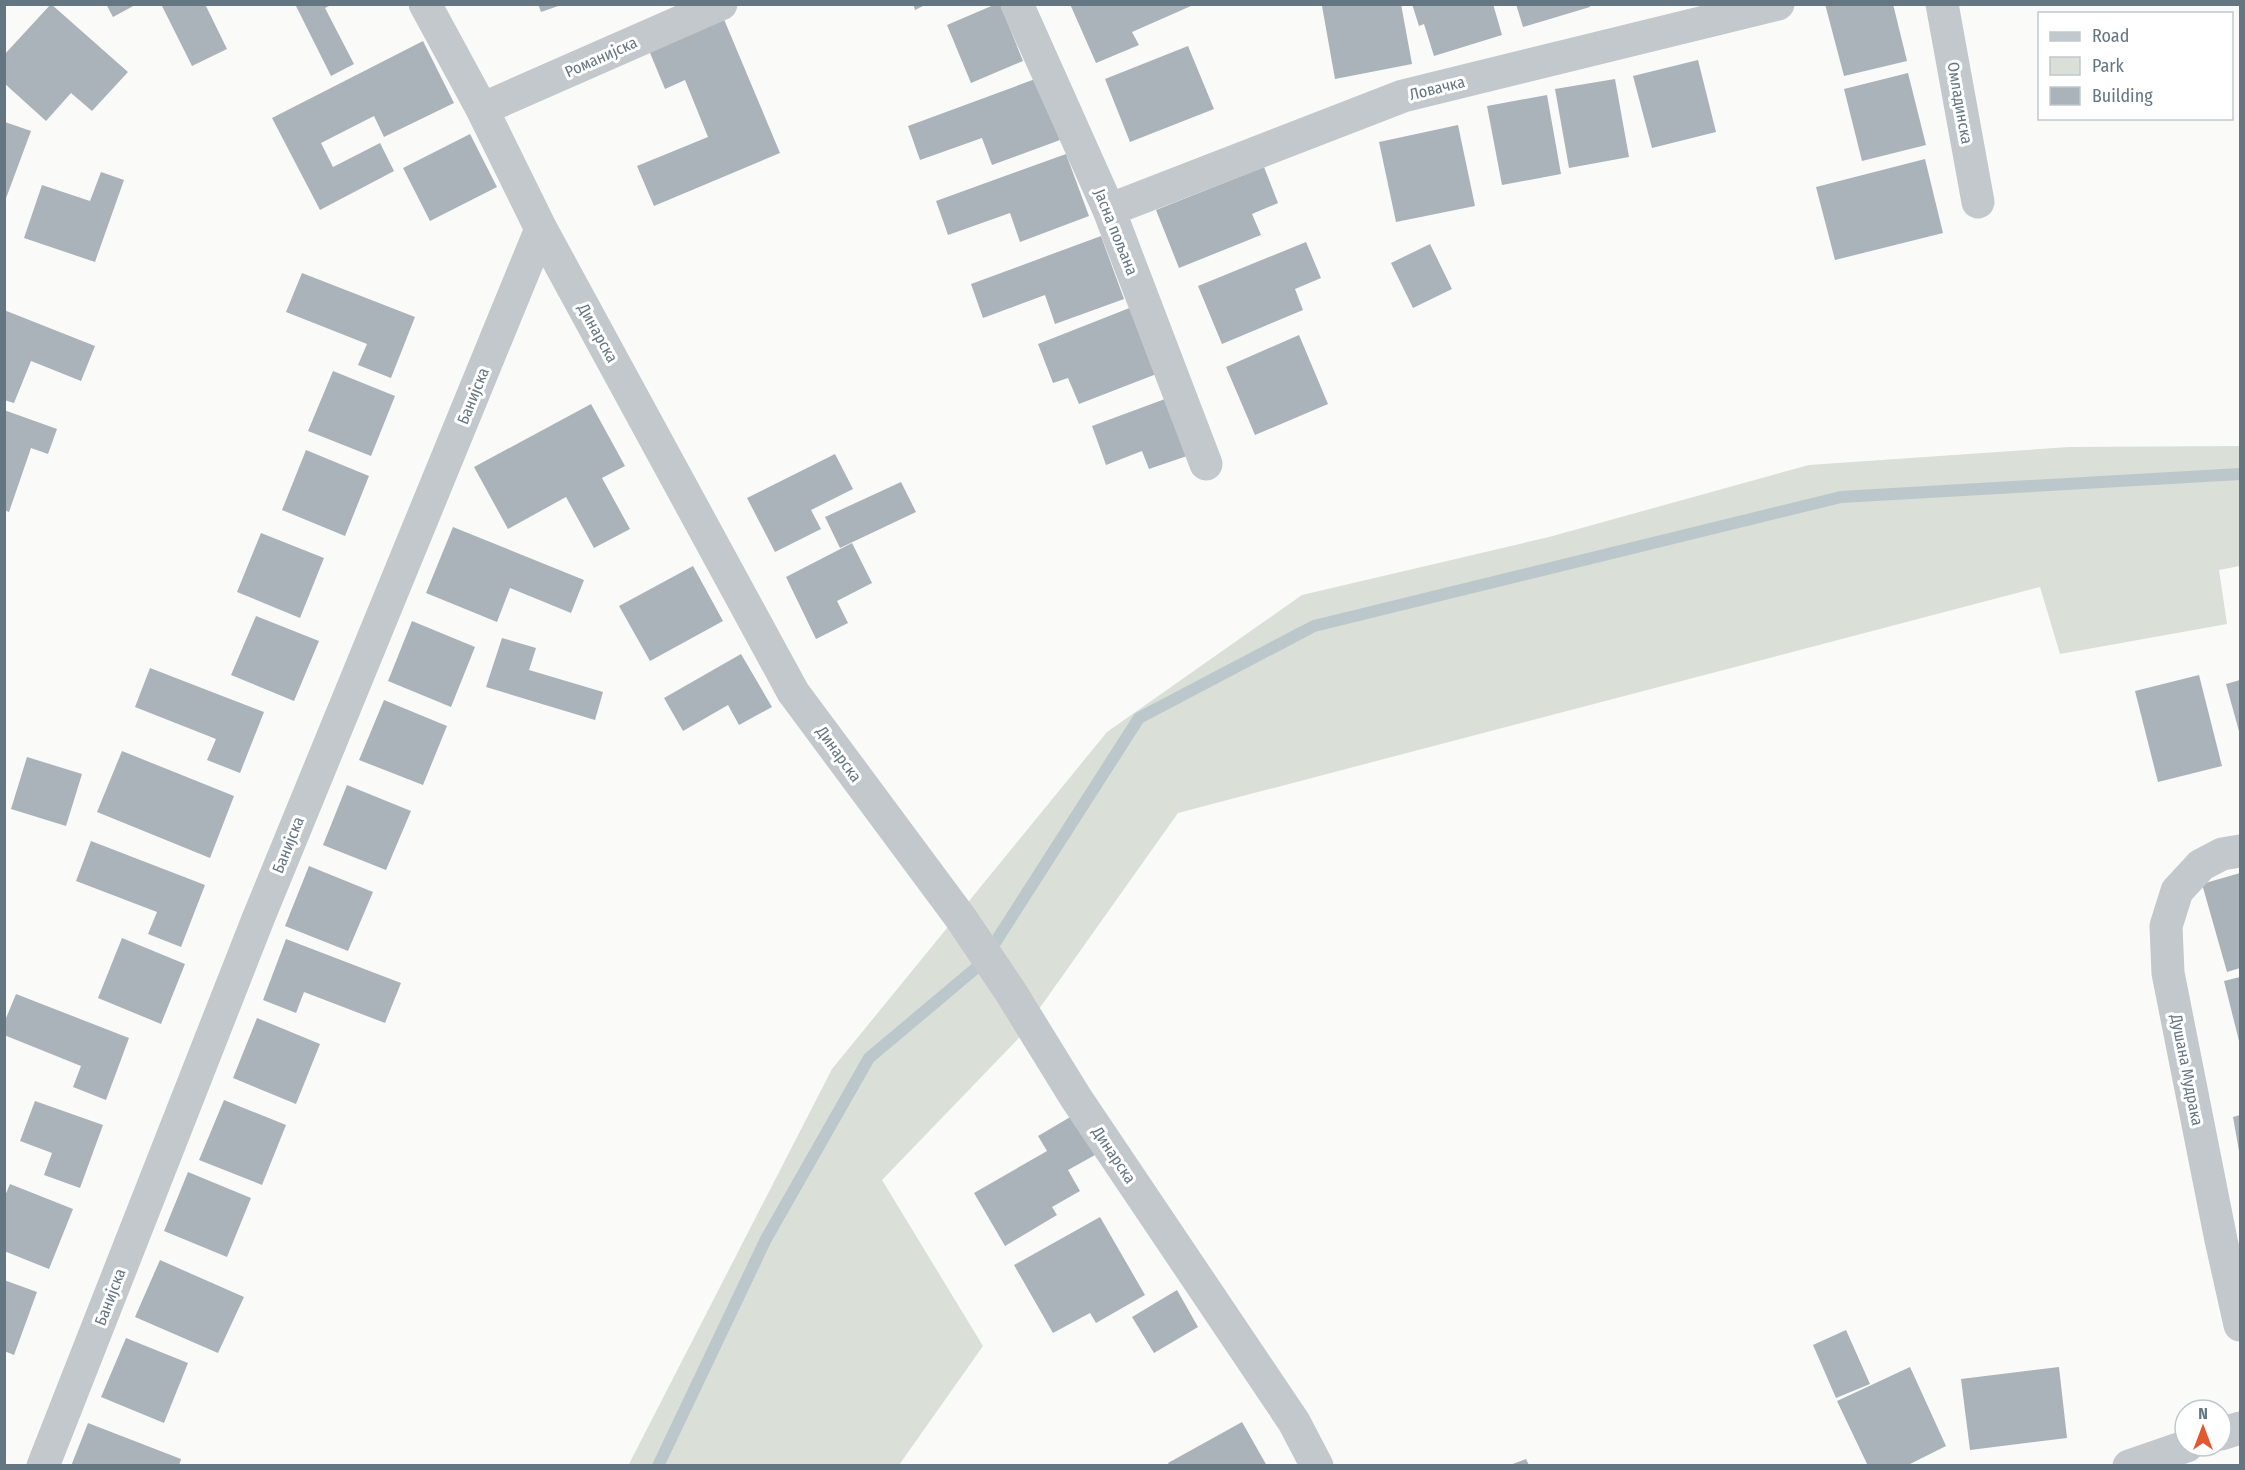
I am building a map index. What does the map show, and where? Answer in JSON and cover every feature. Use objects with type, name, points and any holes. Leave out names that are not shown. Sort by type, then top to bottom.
[{"type":"street","name":"Динарска","points":[[425,4],[482,109],[542,229],[793,692],[960,917],[1010,991],[1076,1098],[1294,1422],[1317,1466]]},
{"type":"street","name":"Романијска","points":[[482,109],[721,4]]},
{"type":"street","name":"Јасна пољана","points":[[1017,4],[1108,210],[1206,464]]},
{"type":"street","name":"Ловачка","points":[[1108,210],[1402,96],[1778,4]]},
{"type":"street","name":"Омладинска","points":[[1942,4],[1978,202]]},
{"type":"street","name":"Банијска","points":[[44,1466],[254,930],[542,229]]},
{"type":"street","name":"Душана Мудрака","points":[[2241,851],[2222,854],[2201,865],[2177,891],[2166,926],[2168,973],[2221,1240],[2241,1325]]},
{"type":"street","points":[[2129,1466],[2173,1451]]},
{"type":"green space","points":[[2240,446],[2240,566],[2219,570],[2227,624],[2060,654],[2040,587],[1178,813],[1017,1040],[882,1180],[983,1346],[899,1465],[628,1466],[832,1069],[1107,732],[1302,595],[1549,537],[1809,465],[2069,447]]},
{"type":"building","points":[[51,4],[128,72],[92,111],[71,93],[46,121],[4,83],[4,55]]},
{"type":"building","points":[[106,4],[137,4],[113,17]]},
{"type":"building","points":[[161,4],[205,4],[227,49],[192,66]]},
{"type":"building","points":[[295,4],[333,4],[325,8],[354,64],[331,76]]},
{"type":"building","points":[[538,4],[561,4],[561,5],[541,12]]},
{"type":"building","points":[[913,4],[927,4],[915,10]]},
{"type":"building","points":[[1000,4],[1023,61],[971,83],[947,25]]},
{"type":"building","points":[[1070,4],[1191,4],[1191,6],[1132,32],[1139,45],[1096,63]]},
{"type":"building","points":[[1328,4],[1401,4],[1412,64],[1335,79],[1322,6]]},
{"type":"building","points":[[1412,4],[1493,4],[1502,35],[1434,56],[1424,24],[1419,26]]},
{"type":"building","points":[[1516,4],[1589,4],[1590,7],[1523,27]]},
{"type":"building","points":[[1825,4],[1893,4],[1907,61],[1844,76]]},
{"type":"building","points":[[723,17],[780,153],[654,206],[637,166],[708,137],[685,80],[665,89],[648,48]]},
{"type":"building","points":[[423,41],[454,103],[384,137],[374,116],[321,143],[333,167],[380,143],[394,171],[320,210],[272,118]]},
{"type":"building","points":[[1188,46],[1214,109],[1130,142],[1105,79]]},
{"type":"building","points":[[1698,60],[1716,132],[1652,148],[1633,76]]},
{"type":"building","points":[[1908,73],[1926,145],[1862,161],[1844,89]]},
{"type":"building","points":[[1038,78],[1060,140],[992,165],[982,138],[920,160],[908,126]]},
{"type":"building","points":[[1615,79],[1629,157],[1569,168],[1555,89]]},
{"type":"building","points":[[1547,95],[1561,174],[1502,185],[1487,106]]},
{"type":"building","points":[[5,122],[31,131],[5,201]]},
{"type":"building","points":[[1458,125],[1475,206],[1396,222],[1379,142]]},
{"type":"building","points":[[470,134],[497,187],[430,221],[403,168]]},
{"type":"building","points":[[1066,154],[1089,216],[1020,242],[1010,213],[948,235],[936,201]]},
{"type":"building","points":[[1925,159],[1943,233],[1835,260],[1816,187]]},
{"type":"building","points":[[1264,167],[1278,203],[1252,214],[1261,235],[1179,268],[1156,210]]},
{"type":"building","points":[[101,172],[124,180],[95,262],[24,238],[42,185],[90,201]]},
{"type":"building","points":[[1101,236],[1124,299],[1055,324],[1045,295],[983,318],[971,284]]},
{"type":"building","points":[[1306,242],[1321,278],[1295,289],[1303,310],[1222,344],[1198,286]]},
{"type":"building","points":[[1430,244],[1452,289],[1413,308],[1391,263]]},
{"type":"building","points":[[302,273],[415,317],[391,378],[358,365],[367,344],[286,312]]},
{"type":"building","points":[[1132,307],[1159,373],[1079,404],[1068,378],[1053,383],[1038,344]]},
{"type":"building","points":[[4,310],[95,346],[81,381],[31,361],[14,403],[4,400]]},
{"type":"building","points":[[1299,335],[1328,404],[1255,435],[1226,367]]},
{"type":"building","points":[[333,371],[395,396],[371,456],[308,431]]},
{"type":"building","points":[[1165,399],[1187,456],[1149,469],[1142,451],[1106,465],[1092,426]]},
{"type":"building","points":[[591,404],[625,466],[602,478],[630,529],[594,548],[566,497],[508,529],[474,467]]},
{"type":"building","points":[[4,410],[57,429],[48,454],[31,448],[9,512],[4,510]]},
{"type":"building","points":[[306,450],[369,476],[345,536],[282,510]]},
{"type":"building","points":[[835,454],[853,489],[811,510],[821,529],[775,552],[747,498]]},
{"type":"building","points":[[901,482],[916,512],[840,548],[825,517]]},
{"type":"building","points":[[453,527],[584,580],[571,613],[510,588],[497,622],[426,593]]},
{"type":"building","points":[[261,533],[324,558],[300,618],[237,592]]},
{"type":"building","points":[[852,543],[872,583],[837,601],[848,623],[816,639],[786,577]]},
{"type":"building","points":[[693,566],[723,621],[650,661],[619,606]]},
{"type":"building","points":[[256,616],[319,641],[294,701],[231,675]]},
{"type":"building","points":[[412,621],[475,647],[451,707],[388,681]]},
{"type":"building","points":[[502,638],[536,648],[529,670],[603,692],[595,720],[486,687]]},
{"type":"building","points":[[741,654],[772,707],[739,725],[728,705],[683,731],[664,698]]},
{"type":"building","points":[[150,668],[264,712],[240,773],[207,760],[216,739],[135,707]]},
{"type":"building","points":[[2199,675],[2222,766],[2158,782],[2135,691]]},
{"type":"building","points":[[2240,680],[2240,735],[2226,684]]},
{"type":"building","points":[[384,700],[447,726],[423,785],[359,760]]},
{"type":"building","points":[[122,751],[234,796],[210,858],[97,812]]},
{"type":"building","points":[[27,757],[82,774],[66,826],[11,809]]},
{"type":"building","points":[[347,785],[411,811],[386,870],[323,845]]},
{"type":"building","points":[[91,841],[205,885],[181,947],[148,934],[157,912],[76,881]]},
{"type":"building","points":[[309,866],[373,892],[348,951],[285,926]]},
{"type":"building","points":[[2240,873],[2240,968],[2227,972],[2202,884]]},
{"type":"building","points":[[122,938],[185,964],[161,1024],[98,998]]},
{"type":"building","points":[[286,939],[401,983],[385,1023],[304,992],[296,1013],[263,1000]]},
{"type":"building","points":[[2240,977],[2240,1045],[2224,981]]},
{"type":"building","points":[[16,994],[129,1038],[106,1100],[73,1087],[81,1066],[4,1035],[4,1023]]},
{"type":"building","points":[[257,1018],[320,1044],[296,1104],[233,1078]]},
{"type":"building","points":[[224,1100],[286,1125],[262,1185],[199,1160]]},
{"type":"building","points":[[35,1101],[103,1125],[80,1188],[44,1175],[52,1153],[20,1141]]},
{"type":"building","points":[[2240,1115],[2240,1151],[2239,1151],[2233,1117]]},
{"type":"building","points":[[1072,1116],[1095,1155],[1068,1170],[1080,1191],[1052,1207],[1057,1215],[1005,1246],[974,1193],[1047,1151],[1038,1136]]},
{"type":"building","points":[[188,1172],[251,1198],[227,1257],[164,1231]]},
{"type":"building","points":[[10,1184],[73,1209],[49,1269],[4,1251],[4,1198]]},
{"type":"building","points":[[1100,1217],[1145,1295],[1096,1323],[1090,1313],[1053,1333],[1014,1265]]},
{"type":"building","points":[[160,1260],[244,1297],[218,1353],[135,1317]]},
{"type":"building","points":[[4,1280],[37,1292],[14,1355],[4,1351]]},
{"type":"building","points":[[1177,1290],[1198,1327],[1154,1353],[1132,1317]]},
{"type":"building","points":[[1846,1330],[1870,1384],[1836,1398],[1813,1345]]},
{"type":"building","points":[[126,1338],[188,1363],[164,1423],[101,1397]]},
{"type":"building","points":[[1910,1367],[1946,1446],[1906,1466],[1868,1466],[1837,1401]]},
{"type":"building","points":[[2059,1367],[2067,1438],[1970,1450],[1961,1379]]},
{"type":"building","points":[[1242,1422],[1267,1466],[1170,1466],[1168,1463]]},
{"type":"building","points":[[88,1423],[181,1459],[179,1466],[71,1466]]},
{"type":"building","points":[[1526,1459],[1529,1465],[1510,1465]]},
{"type":"waterway","points":[[658,1466],[766,1239],[869,1058],[982,963],[1139,718],[1314,626],[1841,497],[2240,474]]}]
